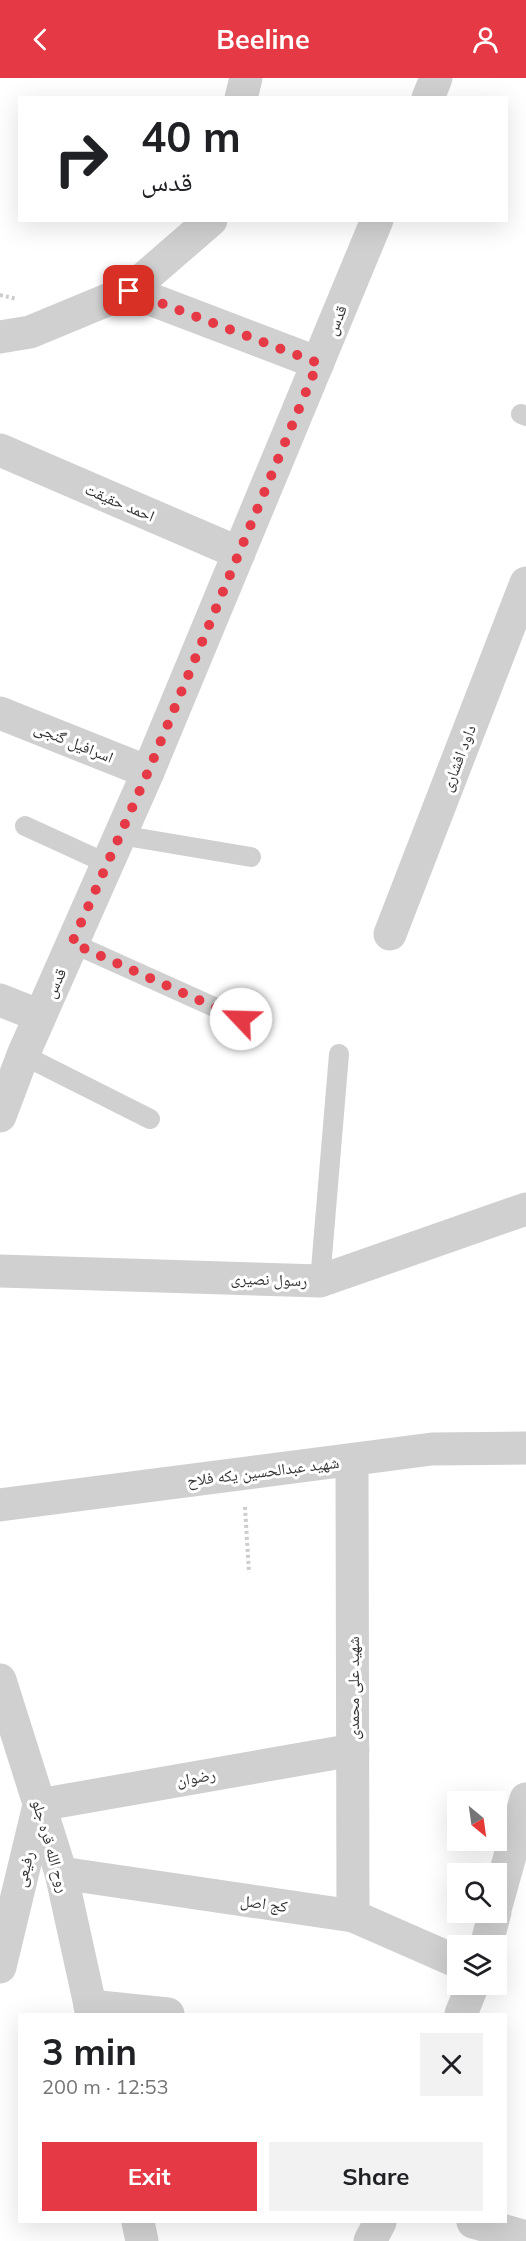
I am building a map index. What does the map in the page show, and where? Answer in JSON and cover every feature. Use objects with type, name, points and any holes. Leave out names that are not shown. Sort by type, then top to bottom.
[{"type":"street","points":[[242,96],[246,78]]},
{"type":"street","points":[[429,96],[436,78]]},
{"type":"street","points":[[0,337],[30,332],[129,291],[209,222]]},
{"type":"street","name":"قدس","points":[[0,1116],[23,1055],[148,772],[376,222]]},
{"type":"street","points":[[129,291],[318,363]]},
{"type":"street","name":"احمد حقیقت","points":[[0,450],[239,554]]},
{"type":"street","name":"داود افشاری","points":[[390,934],[526,583]]},
{"type":"street","name":"اسرافیل گنجی","points":[[0,713],[148,772]]},
{"type":"street","points":[[0,1000],[40,1016]]},
{"type":"street","name":"رسول نصیری","points":[[0,1271],[320,1281],[524,1203]]},
{"type":"street","name":"شهید عبدالحسین یکه فلاح","points":[[0,1505],[432,1449],[526,1448]]},
{"type":"street","name":"شهید علی محمدی","points":[[352,1460],[353,1916]]},
{"type":"street","name":"روح الله قره جلو","points":[[0,1680],[61,1873],[91,2010]]},
{"type":"street","name":"رضوان","points":[[39,1805],[353,1750]]},
{"type":"street","points":[[507,1867],[526,1799]]},
{"type":"street","name":"رفیعی","points":[[0,1967],[39,1805]]},
{"type":"street","name":"کج اصل","points":[[61,1873],[353,1916],[447,1957]]},
{"type":"street","points":[[461,2013],[469,1995]]},
{"type":"street","points":[[91,2010],[149,2013]]},
{"type":"street","points":[[138,2223],[142,2241]]},
{"type":"street","points":[[370,2241],[379,2223]]},
{"type":"street","points":[[477,2223],[526,2237]]},
{"type":"lane","points":[[25,826],[114,850],[251,857]]},
{"type":"lane","points":[[72,943],[241,1019]]},
{"type":"lane","points":[[320,1281],[339,1054]]},
{"type":"lane","points":[[23,1055],[150,1119]]},
{"type":"path","points":[[242,1474],[249,1573]]},
{"type":"route","points":[[129,291],[318,363],[148,772],[72,943],[241,1019]]}]
